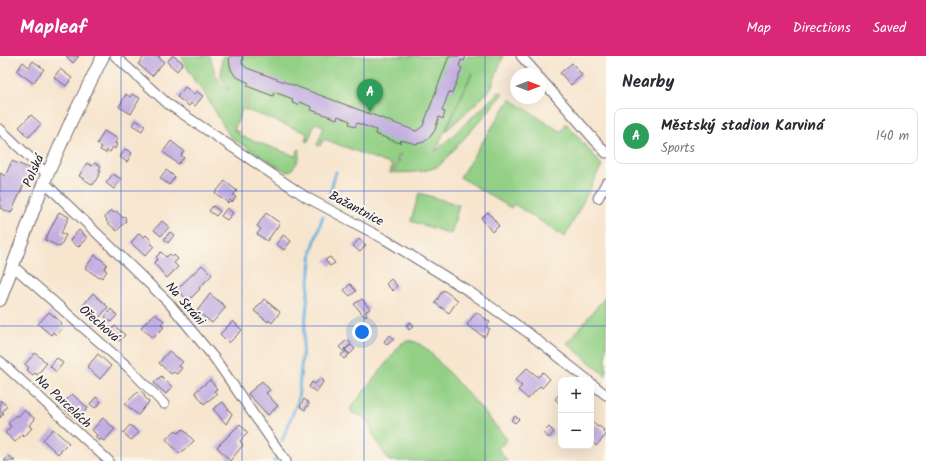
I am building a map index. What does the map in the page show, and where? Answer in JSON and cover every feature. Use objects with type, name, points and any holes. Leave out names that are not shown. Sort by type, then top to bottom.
[{"type":"street","name":"Polská","points":[[0,300],[46,178],[75,113],[103,56]]},
{"type":"street","name":"Bažantnice","points":[[115,56],[168,104],[306,197],[386,240],[467,290],[527,332],[584,377]]},
{"type":"street","points":[[521,56],[532,68]]},
{"type":"street","points":[[546,85],[606,153]]},
{"type":"street","name":"Na Stráni","points":[[0,129],[169,303],[215,359],[286,461]]},
{"type":"street","points":[[598,198],[606,183]]},
{"type":"street","name":"Ořechová","points":[[13,266],[128,367],[164,404]]},
{"type":"street","name":"Na Parcelách","points":[[0,361],[104,460]]},
{"type":"street","points":[[594,385],[606,395]]},
{"type":"green space","points":[[181,56],[210,56],[218,80],[229,90],[221,78],[222,56],[503,56],[489,91],[446,131],[472,73],[435,152],[499,92],[503,93],[440,165],[424,171],[394,173],[401,155],[399,155],[392,173],[390,173],[392,165],[324,139],[320,146],[317,145],[324,126],[315,123],[308,142],[305,141],[307,133],[244,110],[249,98],[247,97],[234,130],[239,132],[238,135],[295,156],[299,149],[300,155],[295,166],[287,172],[230,137],[201,87],[195,82]]},
{"type":"green space","points":[[510,99],[510,104],[518,104],[561,132],[566,123],[602,165],[565,237],[514,204],[511,208],[460,177]]},
{"type":"green space","points":[[419,193],[459,205],[451,234],[411,221]]},
{"type":"green space","points":[[606,296],[606,376],[567,343]]},
{"type":"green space","points":[[408,341],[418,343],[429,351],[507,439],[506,442],[498,448],[507,461],[389,461],[372,433],[366,419],[352,413],[350,409],[402,343]]},
{"type":"building","points":[[66,56],[79,56],[73,63]]},
{"type":"building","points":[[145,56],[160,56],[159,58],[164,62],[152,76],[138,64]]},
{"type":"building","points":[[172,56],[183,63],[177,71],[167,62]]},
{"type":"building","points":[[230,56],[243,56],[242,64],[247,68],[416,131],[423,126],[449,56],[466,56],[464,61],[461,60],[459,66],[462,68],[452,93],[449,92],[442,111],[445,112],[443,119],[439,117],[435,130],[430,137],[424,142],[416,144],[401,140],[400,143],[375,134],[376,130],[357,123],[355,127],[349,124],[350,121],[338,116],[337,119],[311,110],[312,107],[300,102],[298,105],[292,103],[293,99],[274,92],[273,96],[247,86],[249,83],[235,76],[231,69],[229,61]]},
{"type":"building","points":[[33,61],[44,69],[33,83],[17,71],[23,62],[29,67]]},
{"type":"building","points":[[572,63],[582,75],[571,85],[560,73]]},
{"type":"building","points":[[60,69],[72,78],[66,86],[54,77]]},
{"type":"building","points":[[185,87],[194,94],[196,91],[203,96],[195,106],[191,103],[189,106],[177,97]]},
{"type":"building","points":[[126,94],[130,97],[132,94],[140,98],[131,114],[119,107]]},
{"type":"building","points":[[31,115],[41,124],[29,137],[24,134],[19,127]]},
{"type":"building","points":[[136,120],[145,125],[142,131],[132,125]]},
{"type":"building","points":[[104,131],[118,139],[115,143],[117,144],[115,149],[113,147],[110,152],[107,150],[106,153],[100,150],[102,147],[97,144]]},
{"type":"building","points":[[171,141],[184,151],[181,155],[184,158],[178,164],[163,152]]},
{"type":"building","points":[[125,149],[132,153],[127,162],[120,157]]},
{"type":"building","points":[[12,161],[31,169],[11,213],[0,208],[0,173],[5,176]]},
{"type":"building","points":[[87,163],[92,166],[95,163],[101,166],[99,170],[101,171],[93,185],[79,176]]},
{"type":"building","points":[[166,170],[175,177],[169,185],[160,178]]},
{"type":"building","points":[[113,174],[121,179],[114,189],[106,183]]},
{"type":"building","points":[[225,181],[237,191],[233,195],[236,197],[232,202],[230,200],[228,203],[215,193]]},
{"type":"building","points":[[213,206],[220,211],[216,216],[209,211]]},
{"type":"building","points":[[227,208],[233,213],[227,220],[221,216]]},
{"type":"building","points":[[111,210],[114,213],[116,211],[123,218],[124,216],[126,218],[126,221],[117,231],[106,221],[107,220],[105,217]]},
{"type":"building","points":[[59,212],[69,217],[61,233],[66,235],[60,247],[45,240]]},
{"type":"building","points":[[488,212],[499,226],[492,232],[481,218]]},
{"type":"building","points":[[266,213],[280,223],[267,241],[257,234],[261,229],[257,226]]},
{"type":"building","points":[[162,221],[169,227],[161,236],[154,230]]},
{"type":"building","points":[[79,230],[87,238],[78,247],[70,240]]},
{"type":"building","points":[[170,232],[174,235],[168,243],[164,239]]},
{"type":"building","points":[[139,233],[144,237],[146,235],[154,246],[145,256],[131,243]]},
{"type":"building","points":[[283,235],[291,241],[284,250],[276,244]]},
{"type":"building","points":[[359,239],[366,245],[360,252],[353,246]]},
{"type":"building","points":[[161,252],[166,257],[170,254],[173,257],[174,255],[178,259],[174,263],[178,267],[167,278],[154,263],[158,259],[156,257]]},
{"type":"building","points":[[95,255],[107,264],[104,269],[107,271],[102,278],[85,268]]},
{"type":"building","points":[[330,257],[335,263],[330,266],[325,260]]},
{"type":"building","points":[[202,265],[212,275],[188,301],[177,289]]},
{"type":"building","points":[[391,279],[397,286],[393,291],[386,284]]},
{"type":"building","points":[[350,284],[356,291],[350,296],[344,290]]},
{"type":"building","points":[[443,290],[458,300],[449,313],[435,303]]},
{"type":"building","points":[[93,293],[108,307],[99,318],[94,314],[91,317],[80,309]]},
{"type":"building","points":[[210,294],[226,307],[212,323],[197,311]]},
{"type":"building","points":[[264,299],[280,312],[272,323],[269,320],[268,322],[254,311]]},
{"type":"building","points":[[362,299],[370,309],[365,312],[367,315],[365,317],[354,304]]},
{"type":"building","points":[[111,309],[117,315],[111,322],[105,317]]},
{"type":"building","points":[[49,312],[61,322],[60,324],[63,327],[56,335],[53,332],[51,335],[38,324]]},
{"type":"building","points":[[476,312],[490,322],[486,327],[490,329],[484,337],[467,325]]},
{"type":"building","points":[[155,314],[164,321],[161,324],[164,327],[153,338],[141,327]]},
{"type":"building","points":[[233,321],[242,330],[229,343],[220,334]]},
{"type":"building","points":[[411,322],[414,326],[409,330],[406,325]]},
{"type":"building","points":[[115,326],[125,335],[119,341],[109,333]]},
{"type":"building","points":[[390,335],[394,339],[387,345],[384,341]]},
{"type":"building","points":[[347,340],[351,344],[345,349],[344,348],[345,350],[343,351],[339,347]]},
{"type":"building","points":[[351,345],[355,349],[350,354],[345,350]]},
{"type":"building","points":[[169,351],[183,362],[179,366],[182,368],[177,374],[174,372],[171,374],[159,363]]},
{"type":"building","points":[[346,351],[349,355],[344,359],[341,355]]},
{"type":"building","points":[[35,353],[47,363],[37,375],[35,373],[33,375],[27,370],[29,368],[25,364]]},
{"type":"building","points":[[98,354],[111,366],[100,379],[87,367]]},
{"type":"building","points":[[57,358],[63,363],[56,372],[50,366]]},
{"type":"building","points":[[527,368],[538,377],[543,372],[550,379],[542,388],[540,386],[528,399],[518,390],[522,386],[515,380]]},
{"type":"building","points":[[161,376],[172,387],[166,394],[154,383]]},
{"type":"building","points":[[320,378],[324,381],[316,392],[309,387],[312,382],[315,384]]},
{"type":"building","points":[[210,380],[217,389],[214,391],[217,394],[204,404],[195,392]]},
{"type":"building","points":[[262,381],[270,390],[266,393],[278,406],[268,415],[248,394]]},
{"type":"building","points":[[140,390],[149,402],[138,415],[125,404]]},
{"type":"building","points":[[72,394],[88,408],[81,416],[79,413],[74,418],[61,406]]},
{"type":"building","points":[[96,397],[101,402],[95,408],[90,404]]},
{"type":"building","points":[[304,399],[309,403],[305,410],[300,407]]},
{"type":"building","points":[[0,400],[7,406],[2,412],[4,413],[0,418]]},
{"type":"building","points":[[223,402],[232,414],[226,424],[213,409]]},
{"type":"building","points":[[24,410],[35,419],[29,426],[32,428],[24,437],[22,435],[15,442],[5,433],[11,426],[8,424],[16,415],[18,417]]},
{"type":"building","points":[[515,416],[519,419],[515,423],[511,420]]},
{"type":"building","points":[[103,418],[115,429],[104,441],[101,439],[99,441],[95,437],[97,435],[92,430]]},
{"type":"building","points":[[240,424],[248,433],[240,441],[243,445],[230,461],[217,447]]},
{"type":"building","points":[[594,424],[604,430],[603,432],[606,435],[596,446],[594,444]]},
{"type":"building","points":[[130,425],[139,433],[131,440],[123,433]]},
{"type":"building","points":[[549,427],[554,432],[549,438],[543,433]]},
{"type":"building","points":[[53,429],[69,443],[58,454],[43,440]]},
{"type":"building","points":[[183,429],[194,441],[179,454],[166,439],[176,430],[178,433]]},
{"type":"building","points":[[9,456],[15,461],[4,461]]},
{"type":"waterway","points":[[328,199],[336,172]]},
{"type":"waterway","points":[[282,441],[298,400],[312,250],[323,216]]},
{"type":"place","name":"Městský stadion Karviná","points":[[370,112]]}]
